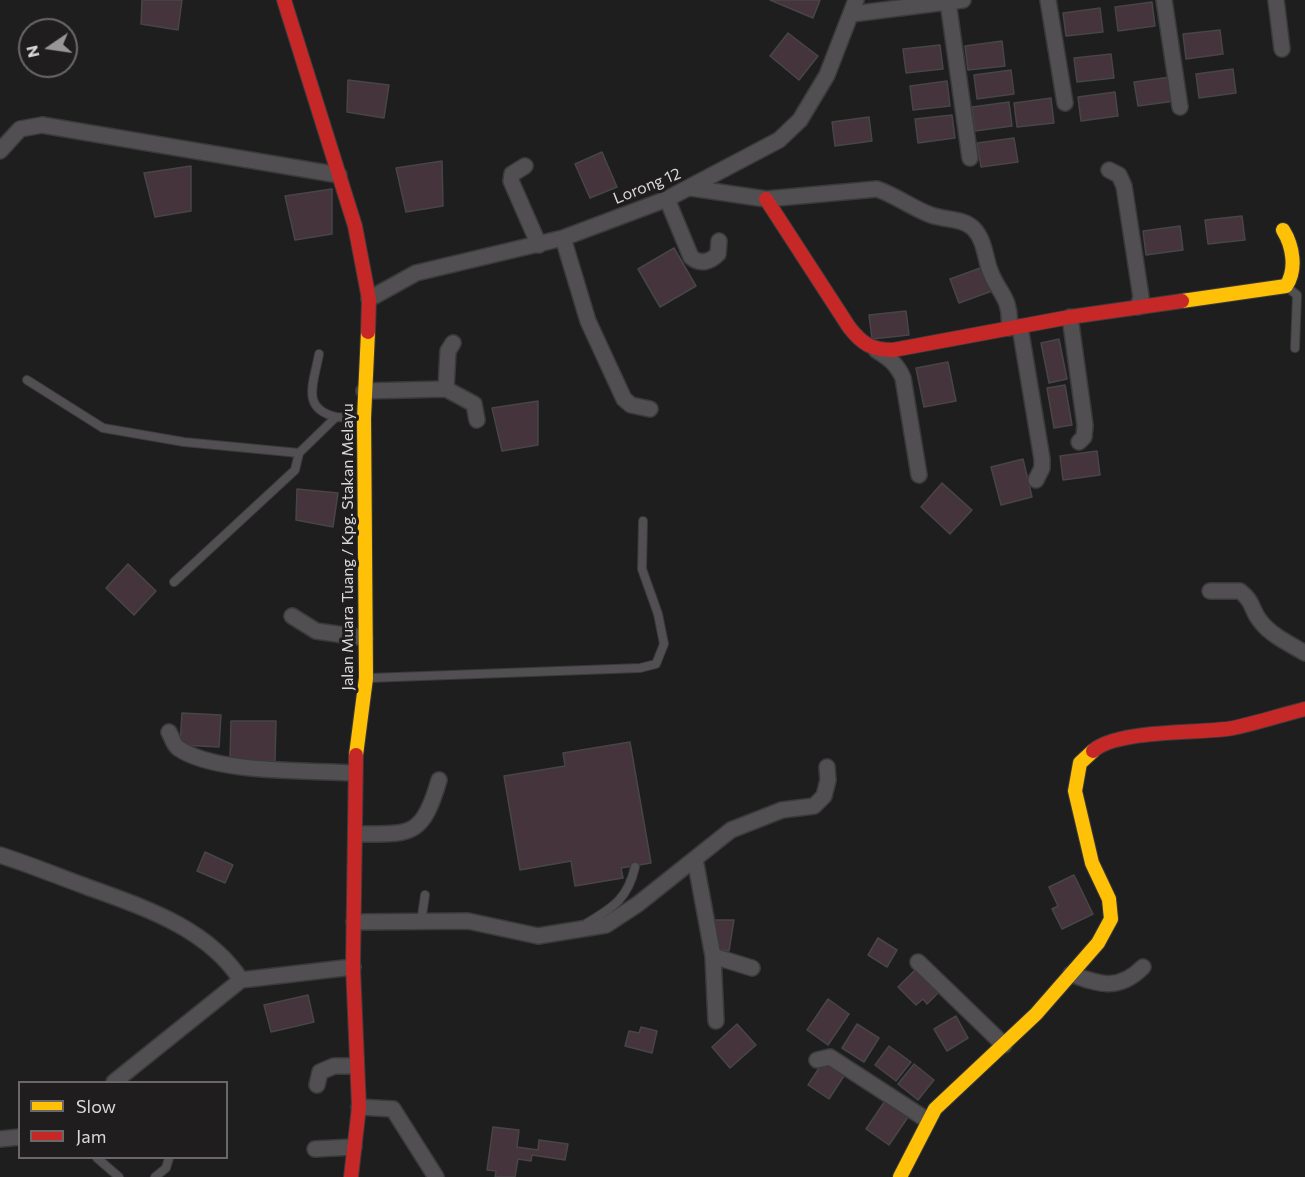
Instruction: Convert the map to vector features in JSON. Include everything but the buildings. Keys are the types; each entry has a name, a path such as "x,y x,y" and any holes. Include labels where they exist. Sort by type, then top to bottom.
{"street":[{"name":"Jalan Muara Tuang / Kpg. Stakan Melayu","path":"284,0 355,226 369,299 364,391 366,678 354,773 356,834 353,966 359,1107 351,1177"},
{"path":"1048,0 1065,103"},
{"path":"1164,0 1180,107"},
{"path":"1276,0 1282,49"},
{"path":"854,7 956,1 970,158"},
{"name":"Lorong 12","path":"369,299 391,285 427,270 563,238 667,199 692,188 779,140 800,120 827,75 854,7"},
{"path":"0,151 20,129 42,125 339,175"},
{"path":"525,166 512,174 511,181 539,245"},
{"path":"1108,170 1119,175 1124,186 1141,297 1138,307"},
{"path":"692,188 766,199 877,189 894,195 932,216 960,221 974,228 983,242 990,269 1007,300 1015,327 1042,459 1042,468 1036,480"},
{"path":"667,199 686,249 695,260 713,259 718,254 719,241"},
{"path":"766,199 849,327 860,341 894,362 903,378 919,475"},
{"path":"876,350 916,348 1070,317 1286,286 1292,281 1292,275 1290,243 1283,230"},
{"path":"563,238 588,321 624,399 631,405 650,408"},
{"path":"1070,317 1085,425 1084,437 1079,442"},
{"path":"446,389 448,351 453,343"},
{"path":"364,391 446,389 474,404 477,420"},
{"path":"1210,591 1240,591 1252,601 1259,621 1305,653"},
{"path":"292,616 316,631 365,638"},
{"path":"900,1177 927,1120 1004,1045 1071,974 1098,942 1111,919 1109,899 1092,863 1075,791 1080,763 1098,746 1125,738 1232,728 1305,709"},
{"path":"169,732 176,747 188,753 234,766 354,773"},
{"path":"354,922 468,921 538,936 606,925 695,860 731,830 782,810 814,806 824,796 828,767"},
{"path":"356,834 402,834 414,830 424,818 439,780"},
{"path":"0,855 152,912 212,946 231,964 241,980"},
{"path":"695,860 712,956 716,1021"},
{"path":"712,956 752,968"},
{"path":"918,962 1004,1045"},
{"path":"116,1081 241,980 353,966"},
{"path":"1071,974 1108,984 1130,980 1143,967"},
{"path":"817,1060 830,1057 927,1120"},
{"path":"317,1085 320,1072 327,1068 357,1066"},
{"path":"359,1107 393,1109 436,1177"},
{"path":"0,1139 18,1137"},
{"path":"315,1149 354,1147"}],"lane":[{"path":"1286,286 1297,295 1295,348"},
{"path":"318,354 312,395 313,405 320,413 336,417 364,418"},
{"path":"27,380 103,428 183,442 299,453"},
{"path":"174,582 295,470 299,453 336,417"},
{"path":"366,678 502,675 640,668 656,664 664,644 658,614 642,569 643,520"},
{"path":"573,932 618,901 631,887 635,867"},
{"path":"421,922 425,895"},
{"path":"99,1159 119,1177"},
{"path":"155,1177 166,1168 169,1159"}],"traffic: slow":[{"path":"1182,301 1286,286 1293,265 1289,243 1283,230"},
{"path":"356,755 366,678 364,418 368,332"},
{"path":"900,1177 935,1109 1036,1014 1098,943 1111,919 1109,899 1092,863 1075,791 1080,763 1093,751"}],"traffic: jam":[{"path":"284,0 355,226 369,299 368,332"},
{"path":"766,199 849,327 863,342 879,349 893,350 1070,317 1182,301"},
{"path":"1093,751 1104,744 1120,739 1233,728 1305,709"},
{"path":"351,1177 359,1107 353,967 356,755"}]}
